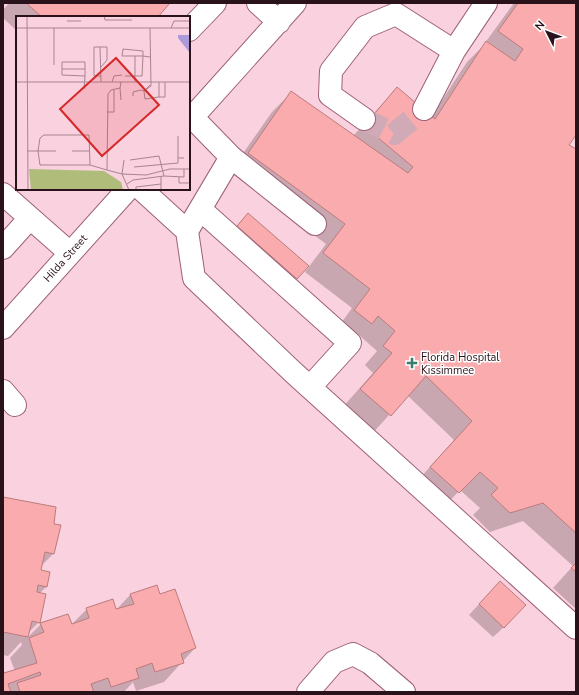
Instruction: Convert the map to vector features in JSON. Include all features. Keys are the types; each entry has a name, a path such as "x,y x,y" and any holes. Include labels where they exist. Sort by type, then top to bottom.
{"street":[{"path":"190,29 215,3"},
{"path":"258,3 279,22"},
{"path":"295,3 191,119 231,157 315,224"},
{"path":"424,109 454,51 486,3"},
{"path":"364,119 330,95 332,71 365,27 397,7 454,51"},
{"path":"186,231 231,157"},
{"name":"Hilda Street","path":"3,328 127,190"},
{"path":"142,190 186,231 194,278 310,387 576,628"},
{"path":"3,194 70,253"},
{"path":"200,208 350,343 310,387"},
{"path":"3,248 30,218"},
{"path":"308,692 334,662 354,654 370,663 404,692"}],"building":[{"path":"26,3 170,3 159,16 41,16"},
{"path":"518,3 576,3 576,135 569,145 576,149 576,533 543,503 510,513 491,495 498,488 480,472 459,493 430,467 472,421 426,376 391,416 360,389 392,353 383,346 395,331 378,316 372,324 354,310 370,289 323,253 345,224 248,153 291,91 408,173 413,167 364,126 397,87 435,119 486,41 515,61 523,49 498,31"},
{"path":"248,213 309,266 297,279 237,226"},
{"path":"3,497 56,507 54,524 61,525 54,554 45,552 41,570 50,572 47,587 38,585 37,592 46,594 40,623 32,621 28,637 3,632"},
{"path":"576,563 576,572 571,568"},
{"path":"500,581 526,605 504,628 479,604"},
{"path":"157,585 160,594 175,589 196,648 181,654 184,663 155,672 152,663 136,669 139,678 111,687 108,678 91,684 94,692 20,692 17,683 41,675 40,672 8,684 11,692 3,692 3,669 4,673 37,663 29,638 44,632 40,623 68,614 72,624 89,618 86,608 113,599 116,609 134,604 130,594"}],"tunnel":[{"path":"364,119 394,134 424,109"}],"place":[{"name":"Florida Hospital Kissimmee","path":"412,363"}]}
